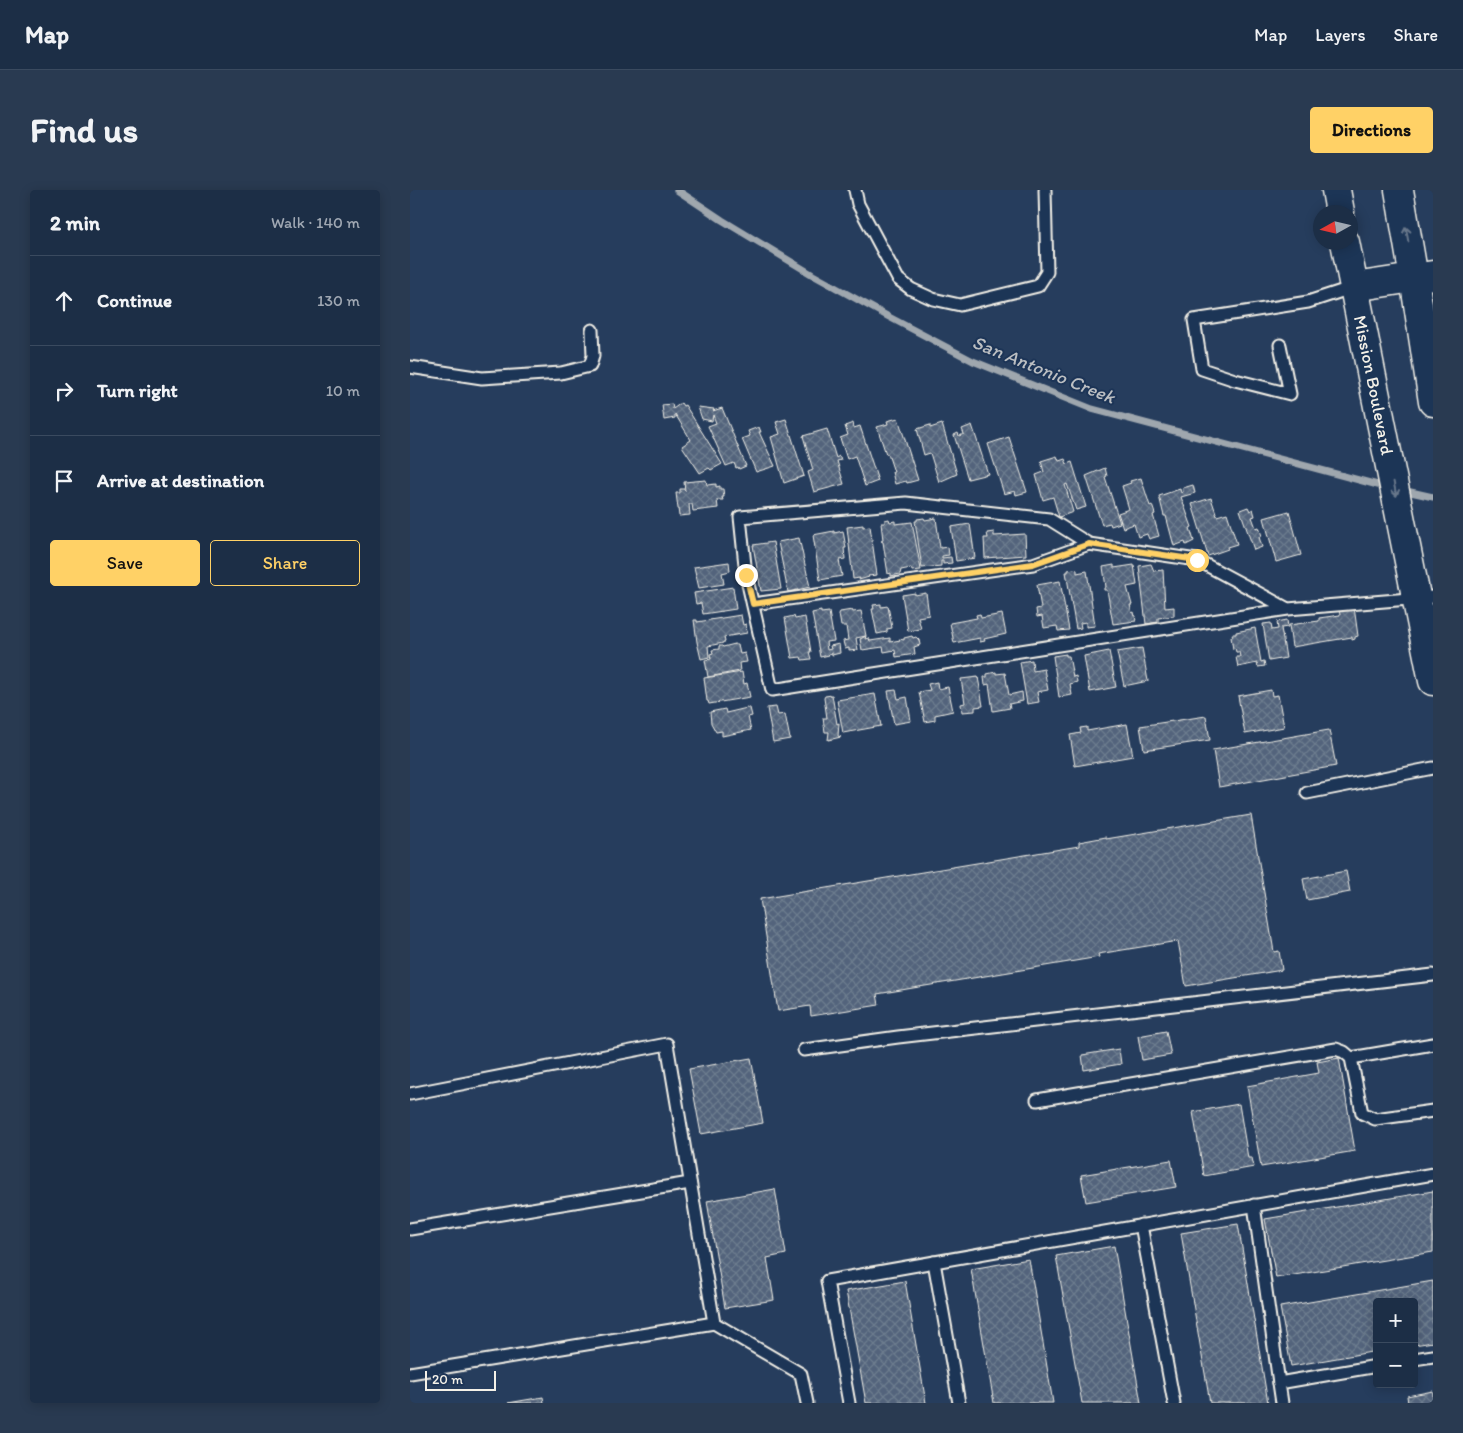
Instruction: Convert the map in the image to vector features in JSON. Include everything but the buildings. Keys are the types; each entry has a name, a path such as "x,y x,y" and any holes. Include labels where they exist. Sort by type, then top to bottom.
{"main road":[{"path":"1336,190 1339,205"},
{"path":"1399,190 1424,277 1433,397"},
{"name":"Mission Boulevard","path":"1347,250 1403,529 1425,598 1433,681"},
{"path":"1354,287 1424,277"}],"lane":[{"path":"855,190 858,204 898,279 911,289 933,299 960,305 1038,286 1047,272 1045,190"},
{"path":"1280,345 1290,394 1234,380 1202,369 1194,320 1308,302 1354,287"},
{"path":"410,367 482,378 561,373 590,366 593,356 592,330"},
{"path":"1288,608 1197,560 1089,544 1049,519 906,503 740,516 746,575 772,690 1288,608 1425,598"},
{"path":"753,604 1033,564 1089,544"},
{"path":"1307,793 1433,768"},
{"path":"804,1050 898,1037 1433,975"},
{"path":"410,1094 667,1044 714,1323"},
{"path":"1351,1058 1433,1044"},
{"path":"1038,1100 1336,1049 1344,1052 1351,1058 1362,1113 1375,1119 1433,1111"},
{"path":"849,1403 827,1281 1433,1174"},
{"path":"410,1229 690,1183"},
{"path":"1254,1206 1282,1403"},
{"path":"1141,1225 1174,1403"},
{"path":"934,1262 959,1403"},
{"path":"410,1373 714,1323 800,1374 807,1403"},
{"path":"1418,1358 1433,1356"},
{"path":"1279,1383 1373,1367"}],"waterway":[{"name":"San Antonio Creek","path":"677,190 722,220 813,275 973,361 1092,409 1389,488"},
{"name":"San Antonio Creek","path":"1402,490 1433,497"}],"route":[{"path":"746,575 753,604 1033,564 1089,544 1197,560"}]}
